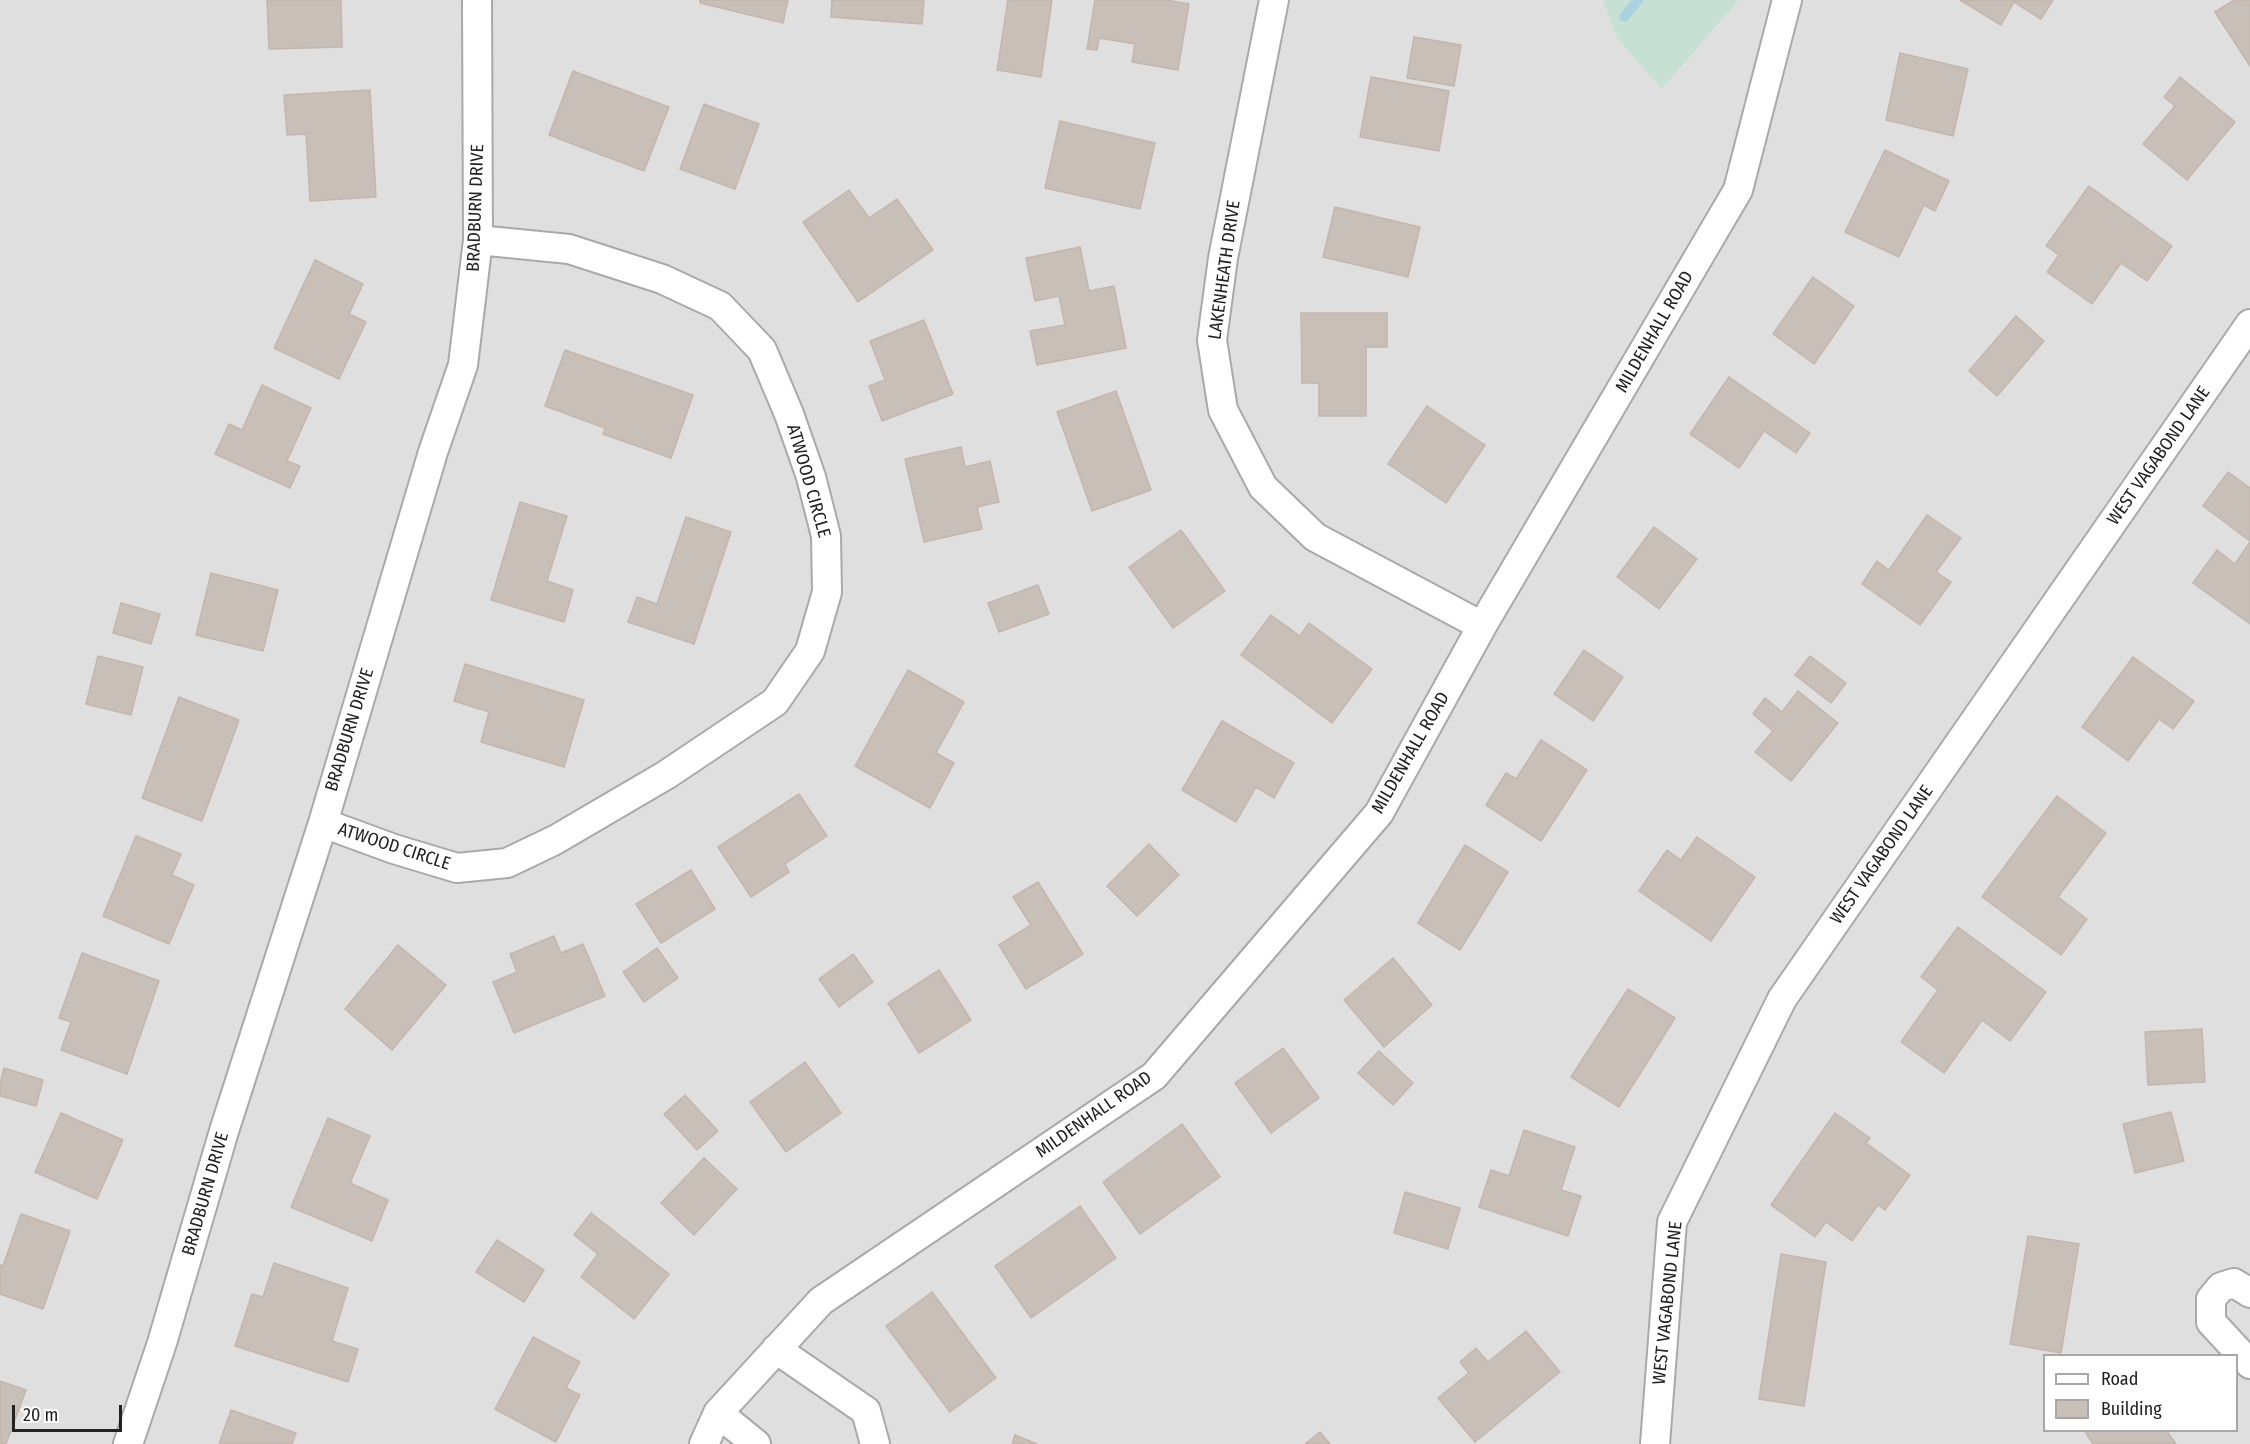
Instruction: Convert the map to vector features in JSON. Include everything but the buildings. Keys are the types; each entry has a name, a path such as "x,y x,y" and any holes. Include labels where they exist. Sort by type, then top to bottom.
{"street":[{"name":"BRADBURN DRIVE","path":"128,1444 162,1343 225,1131 323,823 433,452 463,365 478,240 477,0"},
{"name":"LAKENHEATH DRIVE","path":"1274,0 1223,258 1212,340 1223,410 1263,486 1315,537 1482,626"},
{"name":"MILDENHALL ROAD","path":"704,1444 717,1413 821,1300 1154,1076 1379,813 1482,626 1738,190 1786,0"},
{"name":"ATWOOD CIRCLE","path":"323,823 394,849 457,868 507,862 555,840 666,775 775,702 810,651 827,592 826,536 811,477 789,414 762,350 720,306 662,279 570,249 478,240"},
{"name":"WEST VAGABOND LANE","path":"1655,1444 1672,1221 1782,999 2250,324"},
{"path":"2250,1293 2234,1283 2221,1287 2211,1299 2211,1322 2250,1364"},
{"path":"776,1349 866,1412 875,1444"},
{"path":"717,1413 756,1444"}],"shaded area":[{"path":"0,0 1603,0 1617,39 1662,89 1739,0 2250,0 2250,1444 0,1444"}],"green space":[{"path":"1603,0 1739,0 1662,89 1617,39"}],"waterway":[{"path":"1624,17 1638,0"}]}
